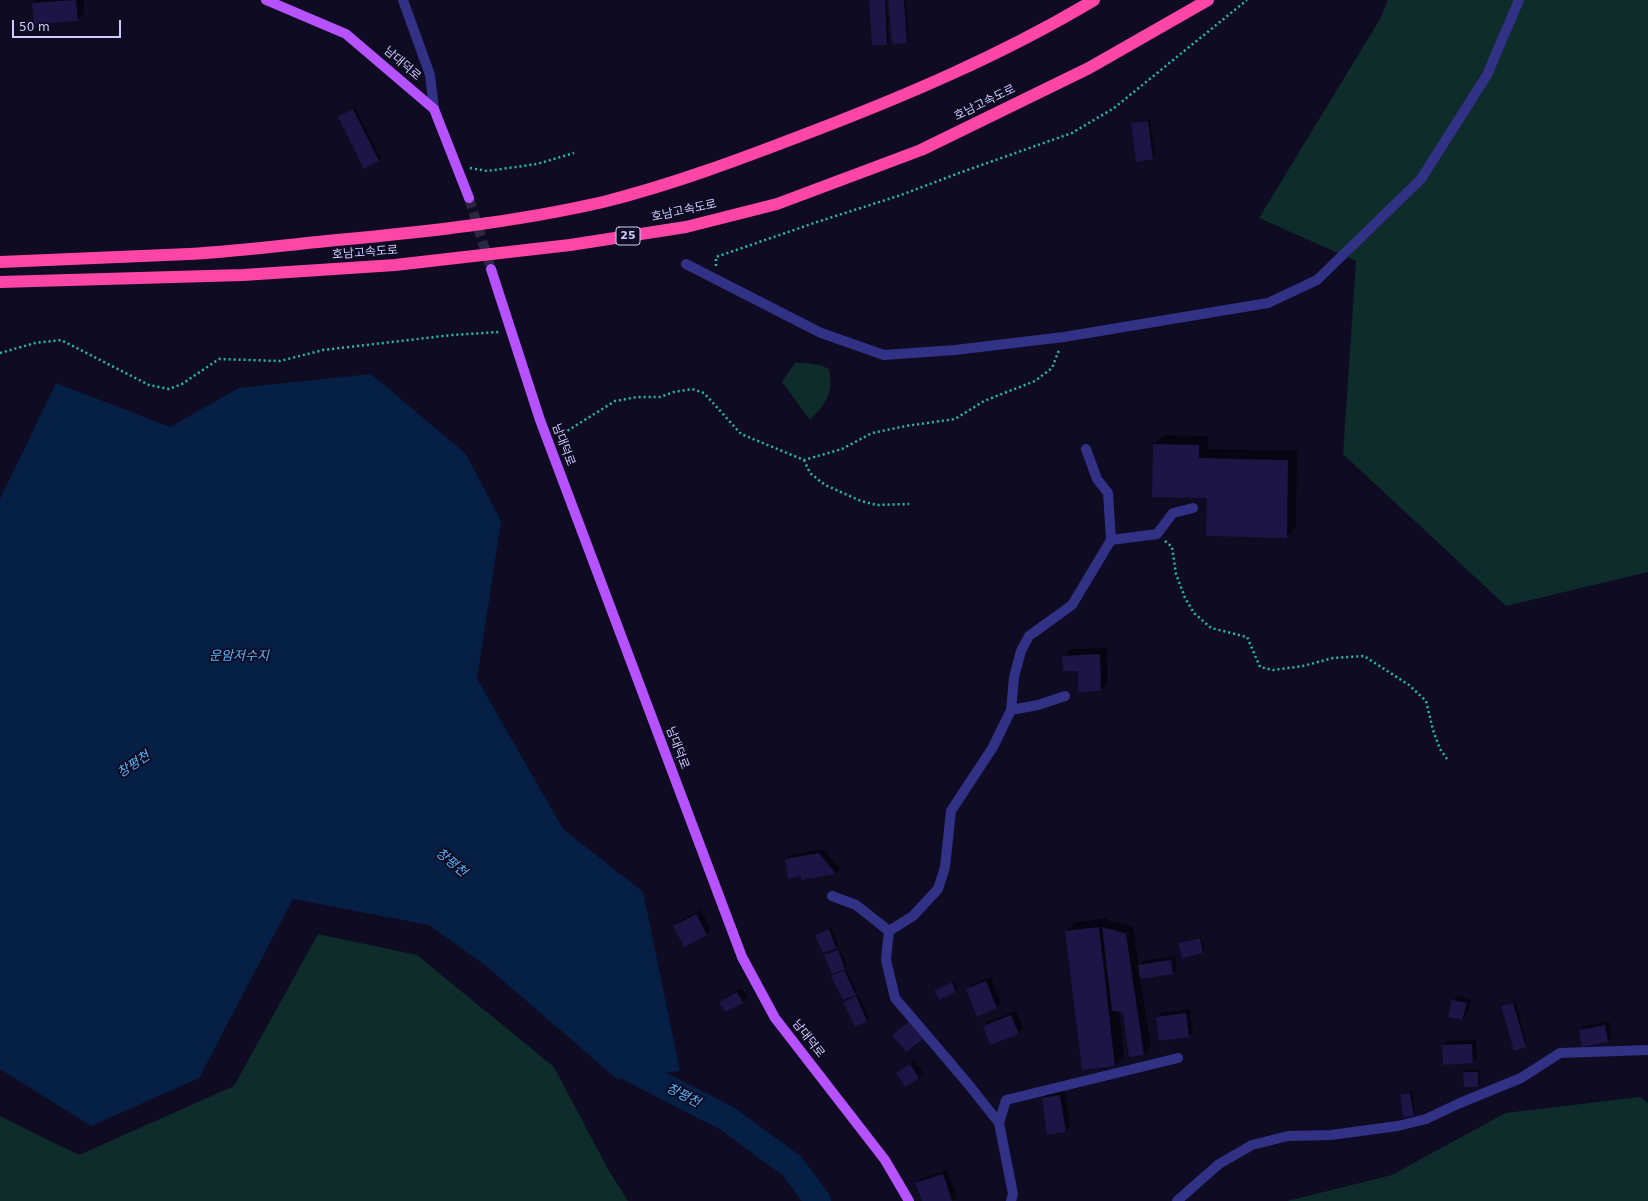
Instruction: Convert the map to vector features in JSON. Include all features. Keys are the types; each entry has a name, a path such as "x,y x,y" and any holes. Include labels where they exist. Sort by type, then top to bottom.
{"highway":[{"name":"호남고속도로","path":"0,262 191,254 384,236 464,226 603,202 663,185 728,163 849,117 1012,45 1094,0"},
{"name":"호남고속도로","path":"0,282 243,275 395,266 570,245 686,227 777,204 921,150 1089,68 1208,0"}],"main road":[{"name":"남대덕로","path":"266,0 346,34 434,109 469,198"},
{"name":"남대덕로","path":"491,269 548,441 742,957 775,1018 885,1160 909,1201"}],"street":[{"path":"403,0 430,75 434,109"},
{"path":"686,264 821,333 884,355 955,350 1064,337 1268,303 1317,280 1421,179 1487,75 1519,0"},
{"path":"889,931 913,916 938,889 945,866 951,811 993,747 1010,710 1014,677 1021,651 1029,636 1072,606 1111,540 1108,493 1097,479 1086,449"},
{"path":"1111,540 1157,534 1173,513 1193,508"},
{"path":"1010,710 1038,705 1065,696"},
{"path":"832,896 856,905 889,931"},
{"path":"889,931 886,960 895,998 969,1085 999,1123 1013,1194 1011,1201"},
{"path":"1177,1201 1218,1164 1252,1145 1288,1136 1331,1135 1398,1126 1426,1119 1460,1103 1521,1078 1560,1052 1648,1050"},
{"path":"999,1123 1006,1100 1178,1058"}],"path":[{"path":"718,280 716,257 901,195 1072,133 1114,108 1247,0"},
{"path":"456,165 487,171 537,164 574,153"},
{"path":"0,353 35,343 61,340 149,385 169,389 182,384 219,359 280,361 323,350 452,335 511,331"},
{"path":"548,441 571,429 615,401 660,397 674,392 692,389 704,394 741,434 804,460 842,449 872,433 906,426 956,419 984,402 1035,381 1052,368 1064,337"},
{"path":"804,460 810,473 825,485 861,501 877,506 909,504"},
{"path":"1157,534 1172,547 1176,574 1185,598 1194,613 1211,628 1247,636 1260,667 1273,670 1303,666 1333,658 1364,656 1409,686 1426,701 1433,730 1440,749 1447,759"}],"green space":[{"path":"1388,0 1648,0 1648,572 1506,606 1343,454 1356,261 1259,218 1380,19"},
{"path":"795,363 817,364 829,369 830,385 827,397 810,420 782,382"},
{"path":"318,934 417,955 554,1067 609,1171 628,1201 0,1201 0,1116 79,1155 234,1086"},
{"path":"1640,1097 1648,1103 1648,1201 1287,1201 1392,1175 1505,1113"}],"water":[{"name":"운암저수지","path":"371,374 466,454 501,521 477,679 563,829 643,892 680,1071 617,1079 486,966 429,925 293,899 199,1078 91,1126 0,1069 0,499 56,383 170,427 239,388"}],"building":[{"path":"76,0 78,21 34,24 32,3"},
{"path":"869,0 885,0 887,45 872,45"},
{"path":"888,0 904,0 907,43 892,44"},
{"path":"353,109 379,161 364,169 338,117"},
{"path":"1148,121 1153,159 1136,162 1131,123"},
{"path":"1153,444 1199,445 1199,458 1288,460 1287,538 1206,536 1207,498 1152,497"},
{"path":"1100,654 1101,691 1078,692 1078,671 1063,671 1062,656"},
{"path":"819,853 836,874 801,880 801,876 788,879 785,859"},
{"path":"696,914 707,935 684,947 673,926"},
{"path":"1099,927 1115,1066 1082,1070 1065,931"},
{"path":"1102,927 1126,934 1144,1055 1129,1057 1123,1012 1112,1011"},
{"path":"829,929 836,948 823,953 815,935"},
{"path":"1200,938 1203,953 1182,958 1178,943"},
{"path":"838,950 845,969 832,974 824,955"},
{"path":"1171,960 1173,974 1140,979 1138,965"},
{"path":"844,970 856,995 843,1000 831,976"},
{"path":"986,981 997,1008 977,1017 966,989"},
{"path":"952,982 956,992 939,1000 934,991"},
{"path":"737,992 743,1003 725,1012 719,1002"},
{"path":"856,996 867,1021 855,1027 843,1002"},
{"path":"1452,1000 1467,1003 1462,1020 1448,1017"},
{"path":"1513,1003 1526,1047 1514,1051 1501,1006"},
{"path":"1186,1013 1189,1037 1159,1041 1156,1017"},
{"path":"1011,1015 1019,1034 990,1045 983,1026"},
{"path":"909,1022 923,1039 906,1052 892,1035"},
{"path":"1605,1025 1608,1042 1582,1047 1579,1030"},
{"path":"1472,1044 1473,1063 1443,1065 1442,1045"},
{"path":"910,1064 919,1078 905,1087 896,1073"},
{"path":"1463,1072 1478,1072 1478,1087 1464,1087"},
{"path":"1410,1093 1414,1116 1403,1117 1400,1095"},
{"path":"1060,1095 1066,1132 1047,1135 1042,1098"},
{"path":"943,1174 952,1201 922,1201 915,1183"}],"waterway":[{"name":"창평천","path":"617,1055 623,1065 728,1119 792,1166 818,1201"}],"tunnel":[{"path":"469,198 491,269"}]}
